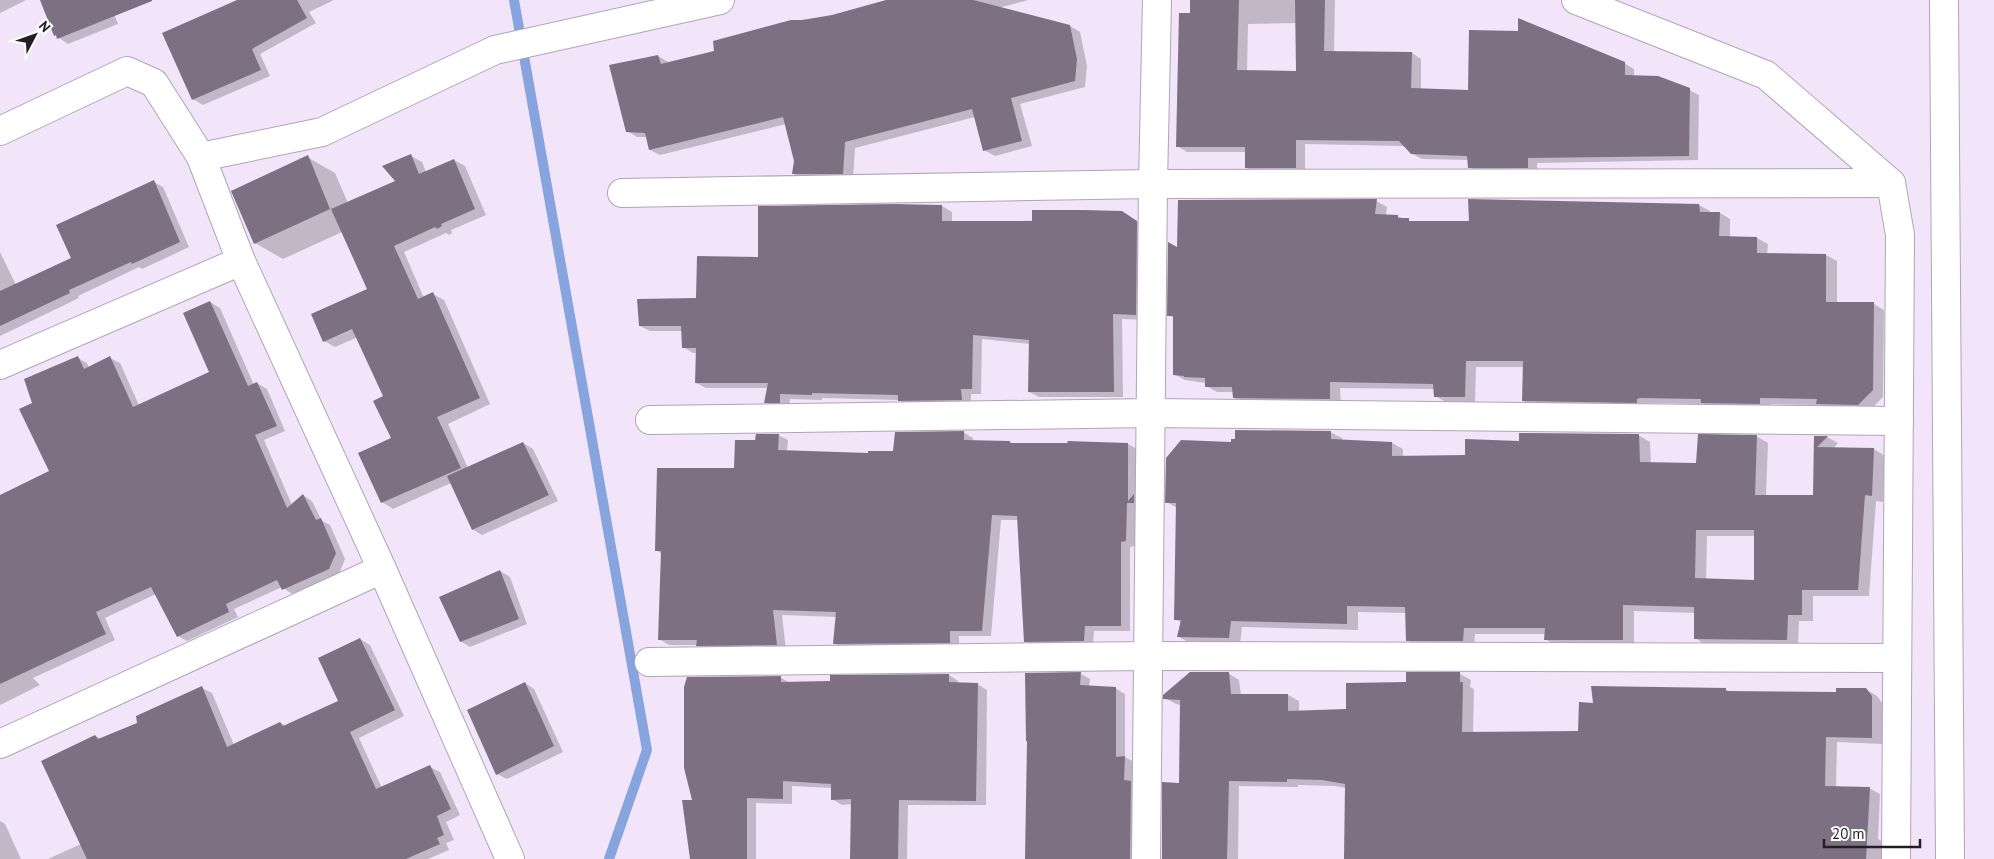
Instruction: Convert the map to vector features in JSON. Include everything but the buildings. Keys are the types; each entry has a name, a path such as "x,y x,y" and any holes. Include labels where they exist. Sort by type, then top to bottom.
{"street":[{"path":"201,157 322,132 495,50 653,8 720,0"},
{"path":"1146,859 1153,184 1157,0"},
{"path":"1576,0 1766,75 1891,184 1900,235 1896,859"},
{"path":"1944,0 1950,859"},
{"path":"0,131 127,71 154,83 201,157 241,261 382,569 510,859"},
{"path":"622,193 1153,184 1891,184"},
{"path":"0,366 241,261"},
{"path":"650,420 1151,413 1899,421"},
{"path":"0,744 382,569"},
{"path":"648,662 1148,656 1897,658"}],"waterway":[{"path":"514,0 647,750 609,859"}]}
